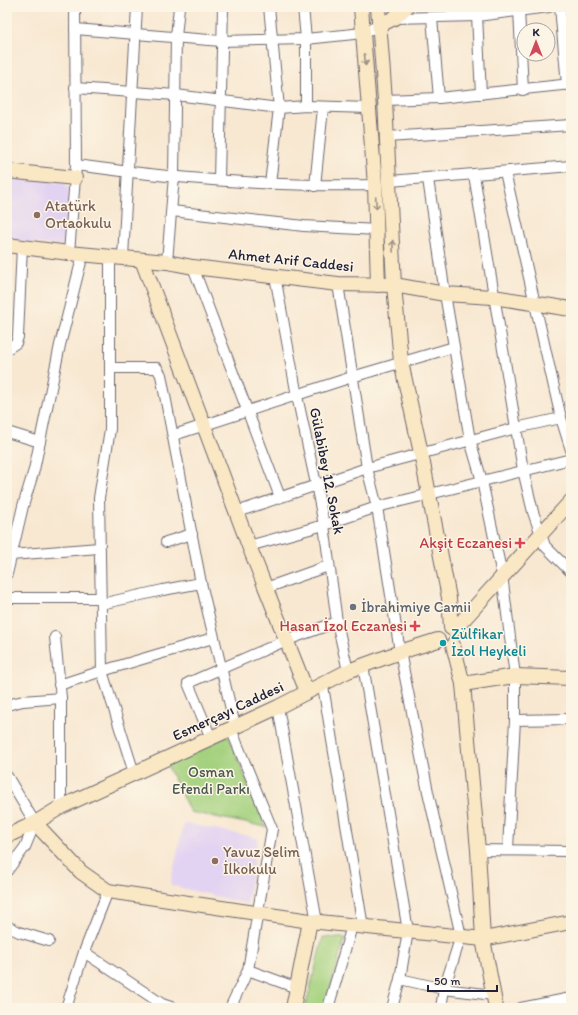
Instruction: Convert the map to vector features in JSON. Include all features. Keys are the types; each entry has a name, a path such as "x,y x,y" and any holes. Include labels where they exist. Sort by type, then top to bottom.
{"street":[{"path":"7,574 40,442 60,345 76,254 75,7"},
{"path":"134,774 102,671 99,498 110,429 110,368 117,256 128,173 131,92 137,7"},
{"path":"167,262 174,176 176,37 179,7"},
{"path":"219,179 221,41 223,7"},
{"path":"269,7 279,108 270,184"},
{"path":"303,7 306,38 306,106"},
{"path":"361,7 375,185 378,285"},
{"path":"378,7 390,181 394,285 401,362 421,453 449,598 453,629 457,638 453,645 463,684 478,850 483,939 495,1002 400,979"},
{"path":"75,29 221,41 306,38 363,34 394,18 406,7"},
{"path":"394,18 477,16 520,9 549,7"},
{"path":"385,100 439,98 569,84 560,7"},
{"path":"520,9 523,90"},
{"path":"477,16 481,94"},
{"path":"432,18 439,98"},
{"path":"75,88 176,95 279,108 306,106 323,108 369,108"},
{"path":"315,186 323,108"},
{"path":"387,137 571,125"},
{"path":"390,181 571,166"},
{"path":"7,170 128,173 315,186 375,185"},
{"path":"505,172 561,418 571,450"},
{"path":"474,175 493,297 523,470 540,534 545,546 571,572"},
{"path":"428,179 445,294 470,440 482,481 502,575 515,676 515,720 508,849"},
{"path":"172,211 304,226 377,230"},
{"name":"Ahmet Arif Caddesi","path":"7,245 76,254 117,256 167,262 193,267 338,284 394,285 445,294 493,297 571,309"},
{"path":"7,349 16,343 18,337 22,246"},
{"path":"142,260 307,692"},
{"path":"193,267 246,412 280,497"},
{"name":"Gülabibey 12. Sokak","path":"275,276 296,396 324,525 328,566 337,622 348,671"},
{"path":"338,284 367,468 377,508 400,652 428,792 461,936 444,989 441,1008"},
{"path":"174,435 352,377 454,347"},
{"path":"110,368 157,368 161,375 174,435 201,583 233,728 272,829 248,970 230,1008"},
{"path":"237,512 367,468 516,428 561,418"},
{"path":"7,432 40,442"},
{"path":"250,546 428,494 571,459"},
{"path":"453,645 443,646 438,640 439,632 443,629 453,629 571,501"},
{"path":"166,542 192,534"},
{"path":"11,554 99,548"},
{"path":"266,588 328,566"},
{"path":"7,598 100,601 201,583"},
{"path":"211,738 188,683 287,640 337,622"},
{"path":"55,637 61,698 62,807"},
{"path":"59,685 213,638"},
{"name":"Esmerçayı Caddesi","path":"7,836 36,823 62,807 322,686 348,671 438,640"},
{"path":"363,665 408,931 400,979 392,1008"},
{"path":"463,684 515,676 571,678"},
{"path":"322,686 357,926 328,1008"},
{"path":"7,705 22,701 61,698"},
{"path":"278,707 314,922 293,1008"},
{"path":"515,720 571,719"},
{"path":"7,776 36,823 81,872 108,891 314,922 483,939 571,922"},
{"path":"7,871 25,847 36,823"},
{"path":"478,850 508,849 571,851"},
{"path":"66,1008 84,952 108,891"},
{"path":"7,926 19,932 49,941"},
{"path":"84,952 160,1006 174,1008"},
{"path":"248,970 297,988"},
{"path":"521,1008 571,998"}],"shaded area":[{"name":"Atatürk Ortaokulu","path":"7,178 64,182 69,190 64,246 7,241"},
{"name":"Yavuz Selim İlkokulu","path":"184,823 258,838 247,904 170,885"}],"green space":[{"name":"Osman Efendi Parkı","path":"228,735 266,827 190,812 167,765"},
{"path":"323,937 345,938 324,1008 305,1008"}],"place":[{"name":"Atatürk Ortaokulu","path":"37,215"},
{"name":"Akşit Eczanesi","path":"520,543"},
{"name":"İbrahimiye Camii","path":"353,607"},
{"name":"Hasan İzol Eczanesi","path":"415,626"},
{"name":"Zülfikar İzol Heykeli","path":"443,643"},
{"name":"Yavuz Selim İlkokulu","path":"215,861"}]}
